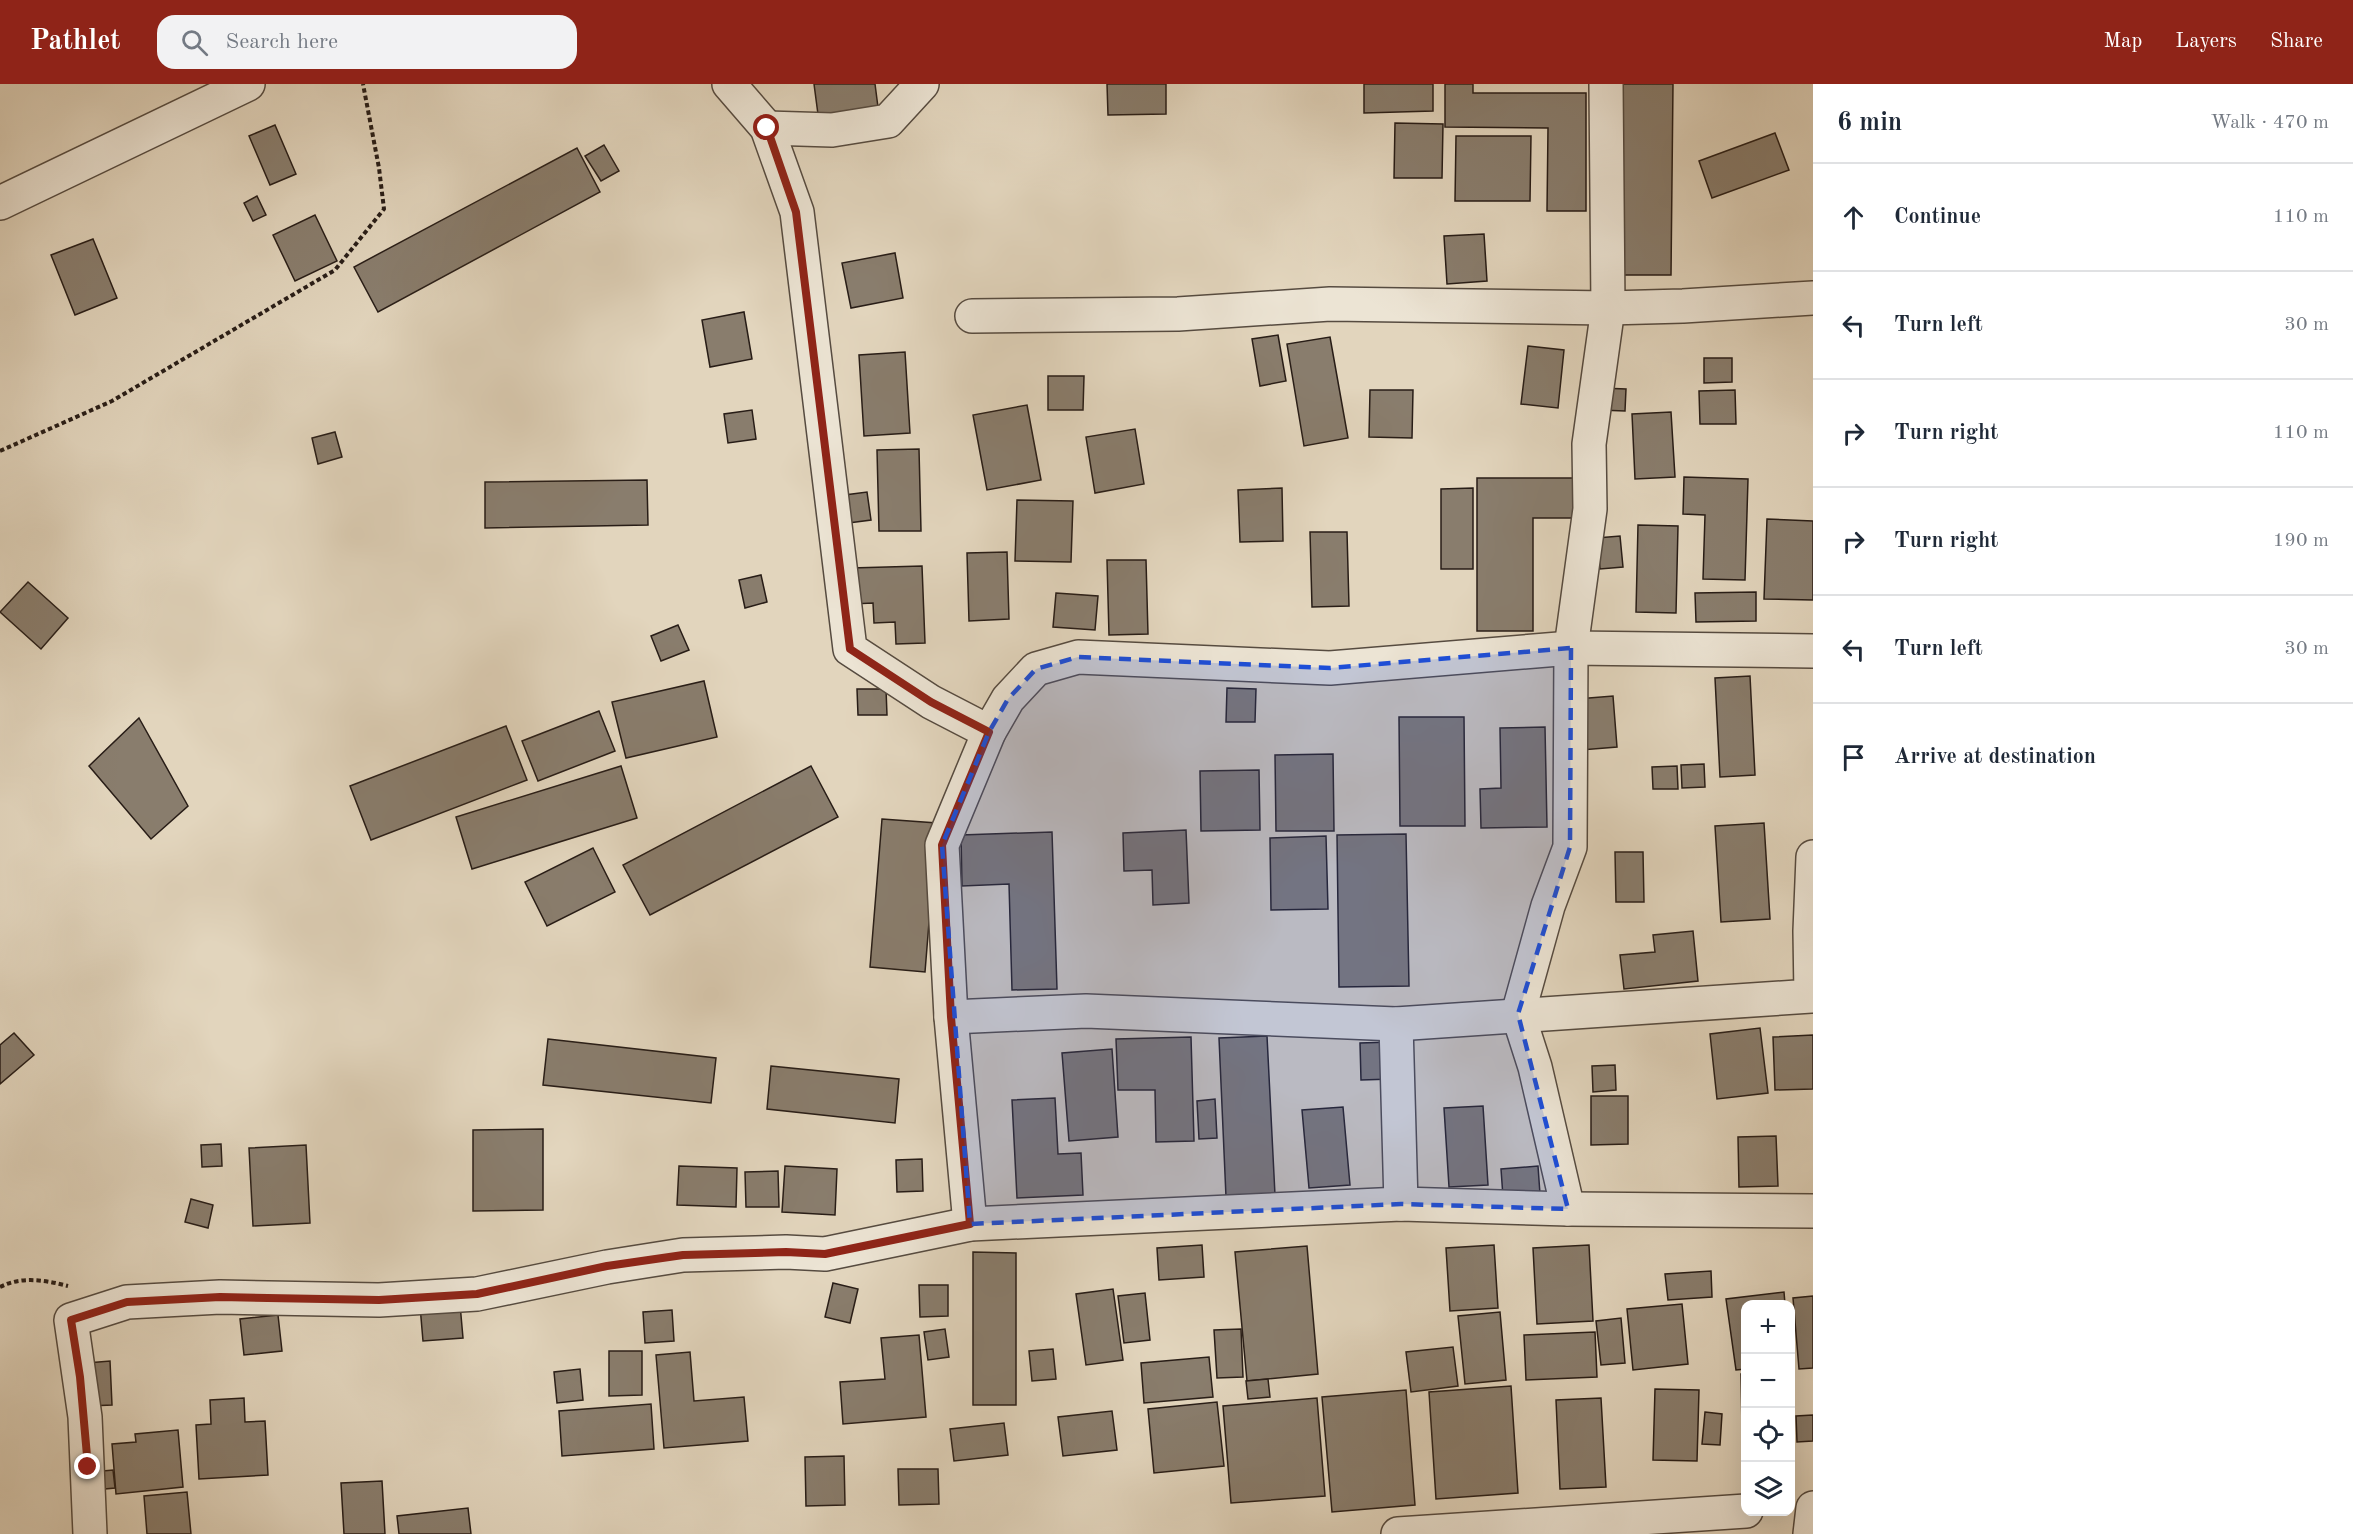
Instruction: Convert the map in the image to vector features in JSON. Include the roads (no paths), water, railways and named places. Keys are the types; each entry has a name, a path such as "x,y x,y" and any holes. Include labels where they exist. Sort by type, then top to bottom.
{"street":[{"path":"0,203 248,84"},
{"path":"729,84 767,128 796,212 850,649 931,702 989,732"},
{"path":"767,128 832,130 888,121 922,84"},
{"path":"1568,1209 1535,1067 1518,1014 1548,906 1570,847 1571,648 1590,510 1589,444 1608,308 1606,84"},
{"path":"972,316 1178,314 1330,304 1608,308 1813,298"},
{"path":"970,1224 951,1017 942,845 989,732 1008,699 1036,669 1078,657 1330,668 1571,648 1813,651"},
{"path":"951,1017 1086,1011 1396,1024 1812,996 1811,884 1813,857"},
{"path":"1396,1024 1401,1204"},
{"path":"90,1534 84,1417 71,1320 127,1302 220,1297 379,1300 477,1294 607,1266 683,1255 786,1252 825,1254 970,1224 1401,1204 1568,1209 1813,1211"},
{"path":"1795,1508 1813,1507 1810,1534"},
{"path":"1398,1534 1741,1511"}]}
